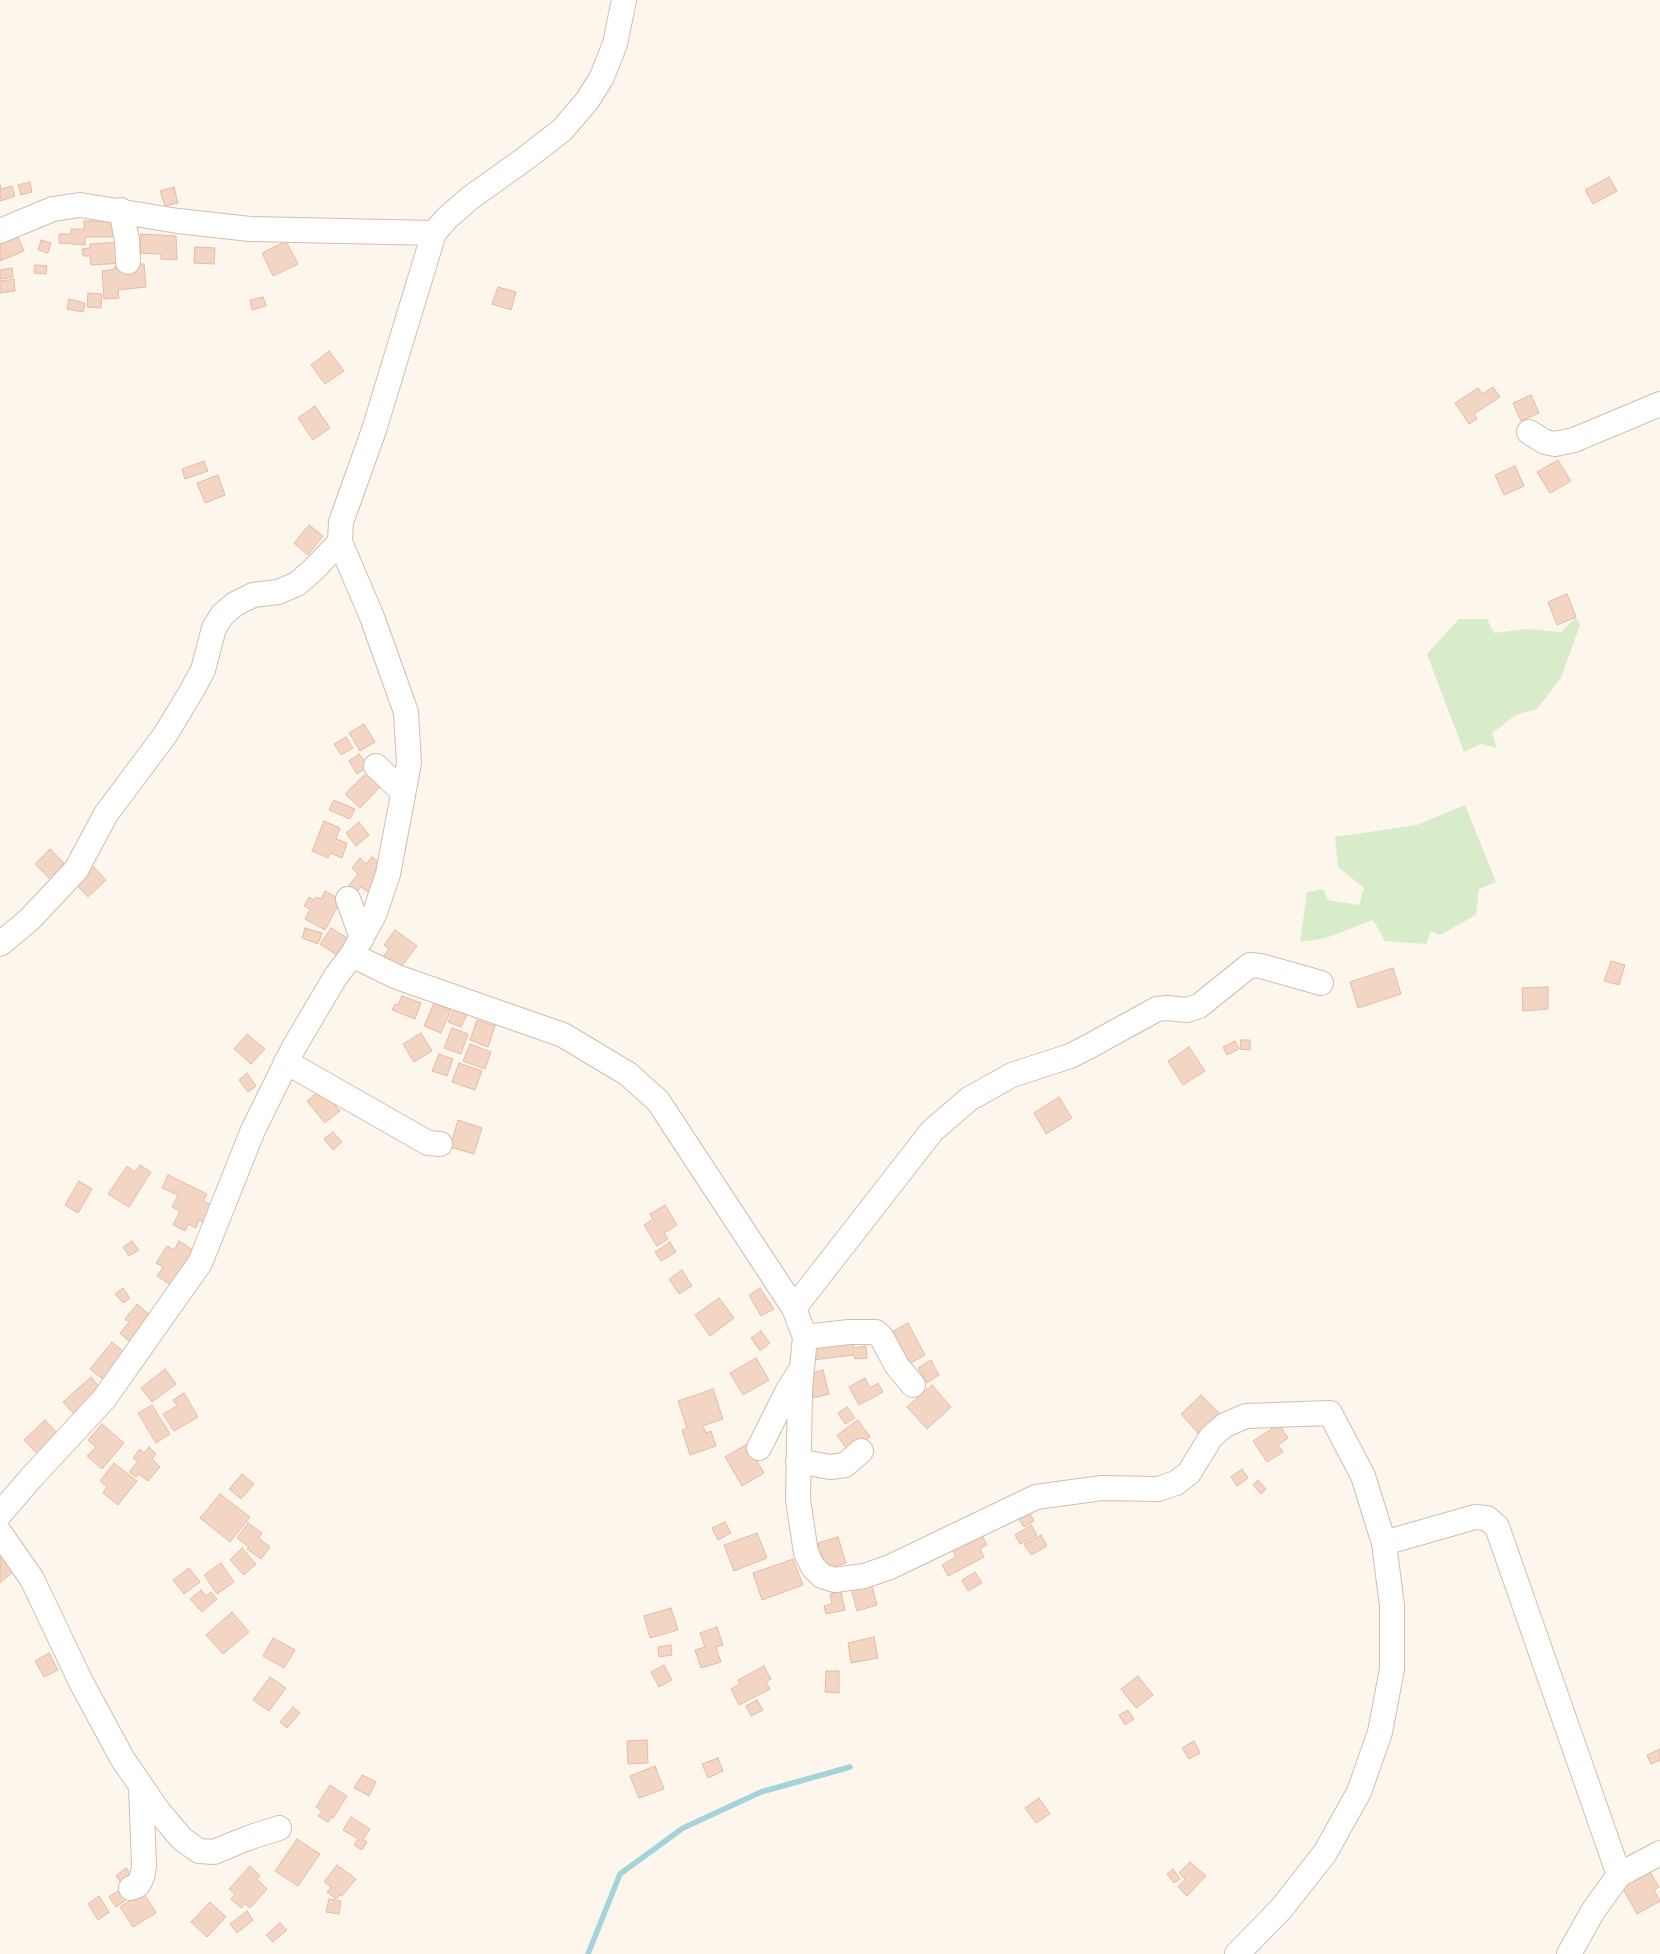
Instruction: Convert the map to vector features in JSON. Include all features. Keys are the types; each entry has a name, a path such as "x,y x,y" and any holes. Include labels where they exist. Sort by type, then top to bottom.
{"street":[{"path":"0,1514 104,1399 200,1263 253,1130 286,1062 332,982 357,947 374,915 388,874 408,763 406,712 372,618 340,542 341,522 374,430 434,233 447,218 470,198 562,130 587,101 602,77 615,44 624,0"},
{"path":"0,231 54,209 80,205 122,210 178,221 250,229 434,233"},
{"path":"122,210 127,240 128,262"},
{"path":"1529,432 1545,442 1555,444 1574,440 1660,404"},
{"path":"0,944 29,920 76,870 106,814 165,735 191,692 203,670 214,628 222,615 235,604 253,595 278,592 296,584 314,569 340,542"},
{"path":"376,766 403,792"},
{"path":"348,899 357,947 396,977 563,1035 628,1074 658,1101 794,1308 805,1337 800,1389 798,1500 806,1552 813,1567 822,1576 835,1580 864,1576 890,1567 1036,1497 1102,1488 1158,1488 1176,1483 1188,1473 1211,1437 1225,1425 1246,1416 1330,1413 1363,1476 1384,1543 1392,1606 1392,1669 1380,1732 1359,1792 1324,1854 1281,1909 1237,1954"},
{"path":"794,1308 932,1131 969,1099 1012,1075 1086,1048 1157,1009 1187,1010 1199,1006 1250,965 1261,966 1321,983"},
{"path":"286,1062 428,1143 440,1144"},
{"path":"805,1337 849,1332 876,1332 882,1338 897,1366 912,1385"},
{"path":"759,1448 788,1390 803,1367"},
{"path":"798,1461 830,1468 845,1465 861,1451"},
{"path":"1384,1543 1475,1517 1487,1518 1497,1527 1619,1875"},
{"path":"0,1533 32,1579 82,1682 122,1758 159,1812 182,1839 199,1851 214,1852 279,1828"},
{"path":"131,1888 138,1884 142,1878 144,1866 141,1786"},
{"path":"1569,1954 1593,1911 1619,1875 1660,1853"}],"green space":[{"path":"1576,617 1580,625 1561,678 1537,709 1516,715 1492,733 1497,748 1481,744 1464,752 1427,654 1459,619 1487,619 1494,633 1527,629 1561,632"},
{"path":"1465,805 1496,882 1479,889 1476,915 1440,935 1431,931 1426,944 1385,941 1373,920 1326,938 1300,942 1307,892 1323,889 1328,900 1359,905 1364,888 1338,867 1335,837 1417,825"}],"building":[{"path":"1609,177 1617,191 1593,204 1585,190"},
{"path":"30,182 32,192 21,195 18,185"},
{"path":"0,185 1,189 12,186 15,196 0,201"},
{"path":"174,187 178,203 165,206 160,191"},
{"path":"84,221 114,221 114,237 85,237 85,245 59,243 59,234 71,234 71,229 84,229"},
{"path":"17,234 24,251 0,261 0,241"},
{"path":"141,234 176,236 177,260 161,259 161,254 140,253"},
{"path":"41,240 51,243 48,253 38,250"},
{"path":"286,241 298,264 273,276 262,253"},
{"path":"121,242 123,263 91,265 90,256 83,256 82,249 90,248 90,244"},
{"path":"195,247 215,248 214,264 194,263"},
{"path":"144,264 146,287 118,290 119,298 104,299 102,271 115,269 115,266"},
{"path":"35,265 47,266 46,274 34,273"},
{"path":"12,268 13,277 0,279 0,270"},
{"path":"14,279 15,291 0,293 0,281"},
{"path":"498,287 516,292 511,310 492,304"},
{"path":"88,293 102,294 101,308 87,307"},
{"path":"263,297 266,306 252,310 250,300"},
{"path":"69,299 85,303 83,312 67,309"},
{"path":"329,351 344,371 325,384 311,365"},
{"path":"1493,387 1500,397 1474,414 1477,419 1469,424 1455,403 1478,388 1482,394"},
{"path":"1531,395 1539,413 1521,421 1513,403"},
{"path":"315,406 330,428 313,440 298,418"},
{"path":"1558,460 1571,481 1550,493 1537,472"},
{"path":"204,461 208,471 185,479 182,469"},
{"path":"1515,466 1524,486 1504,495 1495,475"},
{"path":"218,475 225,495 205,503 197,483"},
{"path":"309,525 323,536 308,555 294,543"},
{"path":"1567,594 1576,617 1557,625 1548,602"},
{"path":"364,724 375,742 360,751 349,733"},
{"path":"346,737 353,748 341,755 334,744"},
{"path":"359,754 369,766 357,774 349,761"},
{"path":"367,772 381,786 360,808 345,794"},
{"path":"334,800 355,809 350,819 329,810"},
{"path":"324,821 340,828 336,839 347,843 342,858 330,853 328,858 312,851"},
{"path":"359,822 369,835 356,846 346,833"},
{"path":"50,849 67,866 52,881 35,864"},
{"path":"372,857 380,863 375,870 383,876 369,893 361,887 355,894 347,888 358,874 352,868 360,858 366,864"},
{"path":"91,864 106,880 88,897 73,881"},
{"path":"325,891 341,900 325,930 305,919 310,909 304,906 309,897 314,900 316,897 321,899"},
{"path":"305,928 322,933 318,944 302,938"},
{"path":"331,928 349,939 338,956 320,944"},
{"path":"395,930 417,946 398,971 381,959 389,949 384,945"},
{"path":"1611,961 1625,965 1619,985 1604,981"},
{"path":"1393,968 1401,994 1358,1008 1350,982"},
{"path":"1548,987 1548,1009 1523,1011 1522,988"},
{"path":"402,996 421,1003 415,1019 392,1010 395,1004 398,1005"},
{"path":"434,1003 451,1010 441,1033 424,1026"},
{"path":"454,1009 467,1015 461,1027 448,1022"},
{"path":"477,1020 495,1026 488,1047 470,1040"},
{"path":"452,1028 468,1034 461,1054 444,1048"},
{"path":"421,1033 432,1051 414,1062 403,1044"},
{"path":"247,1034 265,1049 251,1064 234,1049"},
{"path":"1241,1040 1250,1040 1250,1050 1240,1049"},
{"path":"1235,1041 1239,1049 1227,1055 1223,1047"},
{"path":"470,1044 491,1052 485,1069 463,1061"},
{"path":"1189,1047 1205,1071 1183,1085 1168,1061"},
{"path":"439,1054 453,1059 447,1076 432,1071"},
{"path":"459,1063 482,1071 475,1090 452,1082"},
{"path":"247,1073 256,1086 248,1092 239,1080"},
{"path":"321,1089 340,1111 325,1123 307,1101"},
{"path":"1059,1097 1072,1118 1046,1134 1034,1113"},
{"path":"458,1120 482,1128 474,1154 450,1147"},
{"path":"333,1132 342,1142 333,1150 324,1139"},
{"path":"140,1165 151,1172 129,1207 108,1194 127,1166 135,1172"},
{"path":"168,1175 207,1194 203,1201 216,1207 203,1222 199,1220 196,1228 188,1224 185,1231 173,1225 180,1211 172,1207 178,1195 162,1188"},
{"path":"79,1181 92,1189 78,1213 65,1205"},
{"path":"665,1205 677,1225 664,1233 668,1239 657,1246 644,1225 653,1219 650,1214"},
{"path":"132,1241 139,1250 129,1256 123,1247"},
{"path":"179,1241 193,1250 171,1285 157,1276 163,1267 156,1263 167,1246 174,1250"},
{"path":"670,1242 676,1252 661,1261 655,1252"},
{"path":"682,1270 692,1286 679,1294 669,1279"},
{"path":"123,1288 130,1298 123,1303 115,1294"},
{"path":"760,1288 774,1309 761,1316 749,1295"},
{"path":"719,1298 734,1318 710,1336 695,1315"},
{"path":"137,1304 152,1317 131,1343 120,1333 129,1322 125,1319"},
{"path":"908,1323 925,1355 904,1367 886,1335"},
{"path":"761,1331 770,1343 760,1351 751,1338"},
{"path":"853,1337 854,1348 866,1346 867,1358 855,1359 854,1355 812,1360 810,1342"},
{"path":"112,1342 130,1357 108,1383 90,1369"},
{"path":"756,1358 769,1380 743,1395 730,1373"},
{"path":"931,1360 939,1375 927,1383 918,1368"},
{"path":"165,1369 176,1384 152,1402 141,1388"},
{"path":"823,1370 829,1394 814,1398 807,1375"},
{"path":"91,1377 101,1389 74,1414 63,1402"},
{"path":"865,1378 870,1388 878,1383 883,1392 859,1405 849,1387"},
{"path":"932,1385 951,1407 927,1429 907,1407"},
{"path":"713,1389 723,1419 703,1426 706,1433 711,1431 716,1446 690,1455 682,1430 687,1428 678,1401"},
{"path":"184,1393 198,1417 174,1431 163,1414 177,1406 173,1400"},
{"path":"1201,1395 1219,1413 1198,1433 1181,1414"},
{"path":"152,1405 170,1434 156,1443 138,1413"},
{"path":"847,1407 855,1418 845,1424 838,1413"},
{"path":"45,1420 61,1437 40,1457 24,1440"},
{"path":"858,1420 870,1437 849,1452 837,1435"},
{"path":"102,1424 124,1443 102,1469 87,1456 96,1447 88,1440"},
{"path":"1279,1424 1288,1438 1278,1445 1283,1452 1267,1462 1253,1441"},
{"path":"747,1444 764,1473 742,1486 725,1457"},
{"path":"149,1447 156,1454 152,1459 160,1467 148,1481 139,1474 136,1477 129,1472 138,1461 133,1458 140,1449 144,1453"},
{"path":"114,1463 137,1481 118,1505 103,1493 107,1487 100,1481"},
{"path":"1242,1469 1248,1478 1237,1486 1231,1477"},
{"path":"242,1474 254,1484 241,1499 229,1489"},
{"path":"1258,1480 1266,1489 1261,1494 1253,1485"},
{"path":"220,1494 250,1517 230,1542 200,1518"},
{"path":"1027,1508 1034,1521 1024,1527 1016,1515"},
{"path":"725,1522 731,1533 718,1540 712,1528"},
{"path":"248,1523 262,1533 259,1538 270,1547 261,1559 247,1549 249,1547 237,1538"},
{"path":"1031,1525 1037,1535 1020,1544 1015,1535"},
{"path":"757,1533 767,1558 734,1571 724,1545"},
{"path":"981,1534 987,1545 980,1549 984,1557 948,1576 942,1565 956,1557 952,1549"},
{"path":"1041,1535 1047,1546 1031,1555 1024,1544"},
{"path":"838,1537 846,1563 826,1569 818,1543"},
{"path":"242,1548 256,1564 244,1575 230,1560"},
{"path":"0,1554 15,1570 0,1583"},
{"path":"793,1559 803,1585 762,1600 753,1573"},
{"path":"221,1563 234,1582 217,1594 204,1575"},
{"path":"189,1568 200,1582 184,1594 173,1580"},
{"path":"975,1572 982,1583 968,1591 962,1580"},
{"path":"871,1583 877,1605 857,1611 851,1588"},
{"path":"201,1590 206,1596 211,1592 217,1599 202,1612 190,1599"},
{"path":"841,1592 845,1610 826,1614 824,1606 832,1604 830,1594"},
{"path":"671,1608 678,1630 650,1638 644,1616"},
{"path":"232,1612 249,1632 223,1654 206,1635"},
{"path":"717,1627 723,1645 716,1647 721,1662 701,1668 695,1650 705,1647 700,1633"},
{"path":"874,1637 878,1658 851,1663 848,1643"},
{"path":"273,1638 295,1650 284,1668 263,1656"},
{"path":"671,1645 672,1655 659,1657 658,1647"},
{"path":"49,1653 58,1670 44,1677 35,1661"},
{"path":"664,1665 672,1680 659,1687 651,1672"},
{"path":"764,1666 771,1679 766,1682 770,1689 739,1705 731,1689 740,1684 738,1680"},
{"path":"826,1671 839,1671 839,1693 825,1692"},
{"path":"1138,1676 1153,1695 1136,1708 1121,1689"},
{"path":"270,1677 286,1688 269,1711 253,1700"},
{"path":"757,1700 763,1710 751,1716 746,1706"},
{"path":"293,1707 300,1713 287,1728 280,1722"},
{"path":"1128,1710 1134,1719 1125,1725 1119,1715"},
{"path":"647,1740 648,1763 628,1764 627,1741"},
{"path":"1194,1741 1200,1753 1189,1759 1182,1748"},
{"path":"1660,1749 1660,1760 1651,1764 1647,1755"},
{"path":"718,1758 723,1771 708,1778 702,1764"},
{"path":"655,1766 664,1789 639,1798 630,1776"},
{"path":"362,1775 376,1782 369,1796 354,1788"},
{"path":"330,1785 347,1796 333,1818 331,1817 328,1822 318,1816 322,1811 316,1807"},
{"path":"1039,1798 1050,1814 1036,1823 1025,1808"},
{"path":"351,1817 370,1829 363,1840 367,1842 362,1850 354,1845 358,1839 343,1830"},
{"path":"297,1839 320,1854 298,1886 275,1871"},
{"path":"1190,1862 1206,1876 1187,1896 1178,1887 1185,1879 1179,1873"},
{"path":"337,1865 356,1879 342,1896 340,1895 336,1899 327,1892 331,1887 324,1882"},
{"path":"250,1866 260,1876 257,1879 267,1889 250,1908 245,1904 241,1908 231,1899 235,1894 229,1889"},
{"path":"126,1868 131,1875 121,1882 116,1876"},
{"path":"1173,1869 1180,1879 1174,1883 1167,1874"},
{"path":"1649,1870 1659,1887 1654,1890 1660,1901 1637,1914 1622,1887"},
{"path":"122,1888 129,1898 116,1907 109,1897"},
{"path":"143,1892 156,1913 133,1927 120,1907"},
{"path":"99,1896 109,1912 98,1920 88,1904"},
{"path":"329,1899 341,1901 339,1914 326,1912"},
{"path":"210,1902 226,1917 207,1937 191,1922"},
{"path":"247,1911 253,1920 237,1933 230,1924"},
{"path":"280,1923 287,1930 273,1942 266,1935"}],"waterway":[{"path":"588,1954 620,1874 683,1828 761,1792 850,1767"}]}
